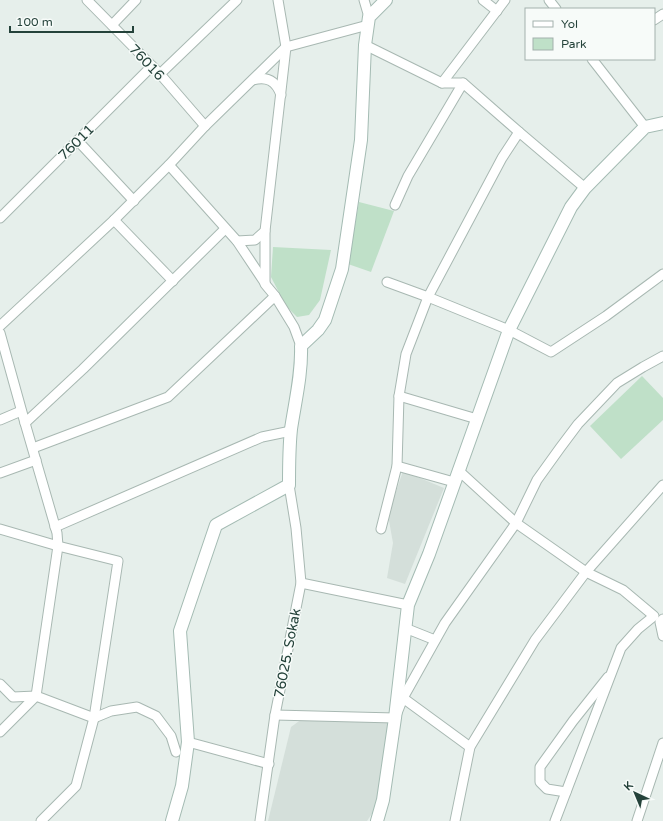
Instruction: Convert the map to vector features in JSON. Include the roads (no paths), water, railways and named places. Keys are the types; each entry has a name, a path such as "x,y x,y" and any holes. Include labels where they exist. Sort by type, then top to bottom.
{"street":[{"name":"76016","path":"87,0 160,74 205,126"},
{"path":"112,25 136,0"},
{"path":"160,74 237,0"},
{"path":"265,284 265,231 286,47 278,0"},
{"path":"301,346 318,330 324,320 342,269 361,140 365,45 368,21 364,0"},
{"path":"0,326 114,220 169,165 205,126 286,47 368,21 386,0"},
{"path":"483,0 497,11"},
{"path":"442,83 505,0"},
{"path":"549,0 555,8"},
{"path":"365,45 442,83 463,83 585,188"},
{"path":"595,60 645,128"},
{"name":"76011","path":"0,218 152,66"},
{"path":"253,80 260,78 273,82 281,95"},
{"path":"395,206 408,176 463,83"},
{"path":"378,821 383,800 395,718 408,605 429,554 509,330 571,207 585,188 645,128 663,123"},
{"path":"381,529 397,466 399,396 406,354 428,297 502,158 519,132"},
{"path":"78,141 134,200"},
{"path":"169,165 237,241 265,284 275,296 294,327 301,346 301,366 289,451 289,485 216,525 180,631 188,742 182,786 172,821"},
{"path":"114,220 173,281"},
{"path":"24,423 83,369 225,228"},
{"path":"237,241 256,240 265,231"},
{"path":"386,282 428,297 509,330 551,352 606,316 663,274"},
{"path":"33,448 168,397 275,296"},
{"path":"0,333 24,423 33,448 55,527 58,546 36,696 0,732"},
{"path":"395,718 403,698 445,623 516,523 537,480 578,424 617,383 663,356"},
{"path":"399,396 477,419"},
{"path":"0,420 21,411"},
{"path":"55,527 262,437 291,431"},
{"path":"0,473 36,460"},
{"path":"397,466 454,482"},
{"path":"458,470 516,523 586,572 623,590 660,620 663,636"},
{"name":"76025. Sokak","path":"260,821 275,715 301,583 296,528 289,485"},
{"path":"455,821 470,747 536,640 586,572 663,485"},
{"path":"0,529 58,546 118,561 94,718 76,786 41,821"},
{"path":"301,583 408,605"},
{"path":"555,821 621,648 638,629 660,620"},
{"path":"405,628 435,640"},
{"path":"566,792 547,789 540,782 540,768 573,720 612,671"},
{"path":"0,684 13,697 36,696 94,718 111,711 137,707 156,716 171,736 176,752"},
{"path":"403,698 470,747"},
{"path":"275,715 395,718"},
{"path":"188,742 269,764"},
{"path":"637,821 663,743"}]}
